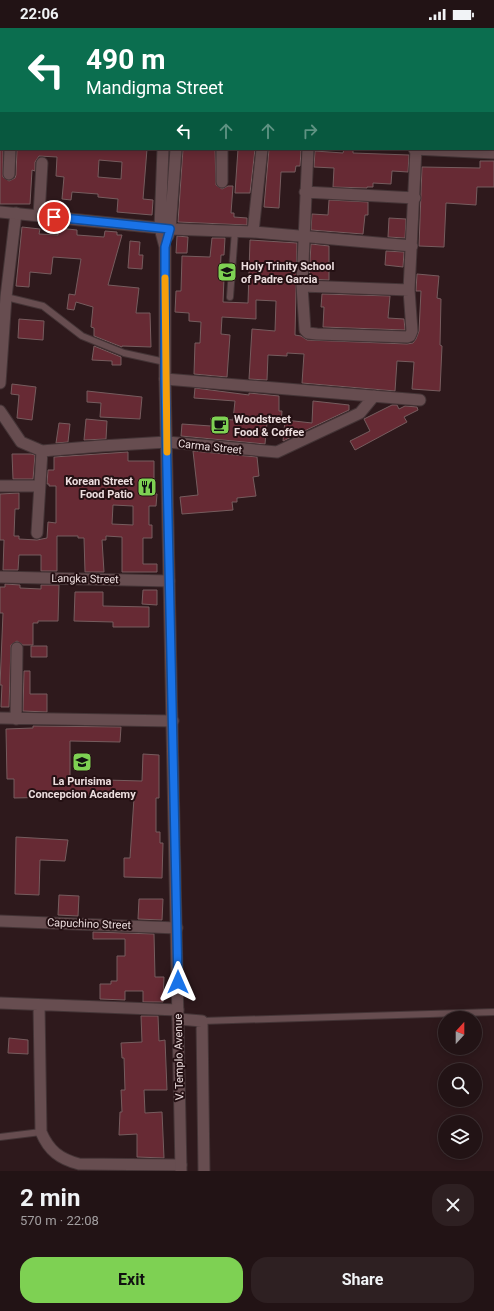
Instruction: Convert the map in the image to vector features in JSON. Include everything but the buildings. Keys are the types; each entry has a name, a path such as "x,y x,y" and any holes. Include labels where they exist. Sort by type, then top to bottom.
{"street":[{"path":"9,174 10,150"},
{"name":"V. Templo Avenue","path":"163,150 165,228 165,379 181,1168"},
{"name":"V. Templo Avenue","path":"165,228 176,150"},
{"path":"222,150 222,182"},
{"path":"253,232 262,150"},
{"path":"308,150 303,237 303,325 308,333 406,338 410,336 412,331 409,290 415,198 415,150"},
{"path":"448,150 482,151 494,153"},
{"path":"39,215 42,163"},
{"path":"305,192 415,198"},
{"path":"0,212 165,228 253,232 412,246"},
{"path":"0,383 6,297 16,213"},
{"path":"302,286 409,290"},
{"path":"165,379 420,400"},
{"name":"Carma Street","path":"0,411 21,442 42,451 167,442 277,452 360,413 374,396"},
{"path":"37,532 42,451"},
{"path":"0,486 39,486"},
{"name":"Langka Street","path":"0,577 169,581"},
{"path":"16,719 17,648"},
{"path":"0,718 173,721"},
{"name":"Capuchino Street","path":"0,921 177,928"},
{"path":"0,1003 178,1014 202,1021 204,1171"},
{"path":"39,1005 41,1132 53,1152 65,1160 79,1164 181,1168"}],"lane":[{"path":"230,297 235,231"},
{"path":"6,297 43,306 82,336 124,353 166,362"},
{"path":"202,1021 494,1012"},
{"path":"0,1137 41,1132"}],"slow traffic":[{"path":"165,278 167,452"}],"place":[{"name":"Holy Trinity School of Padre Garcia","path":"227,272"},
{"name":"Woodstreet Food & Coffee","path":"220,425"},
{"name":"Korean Street Food Patio","path":"147,487"},
{"name":"La Purisima Concepcion Academy","path":"82,762"}],"route":[{"path":"54,217 170,229 165,247 165,379 178,982"}]}
